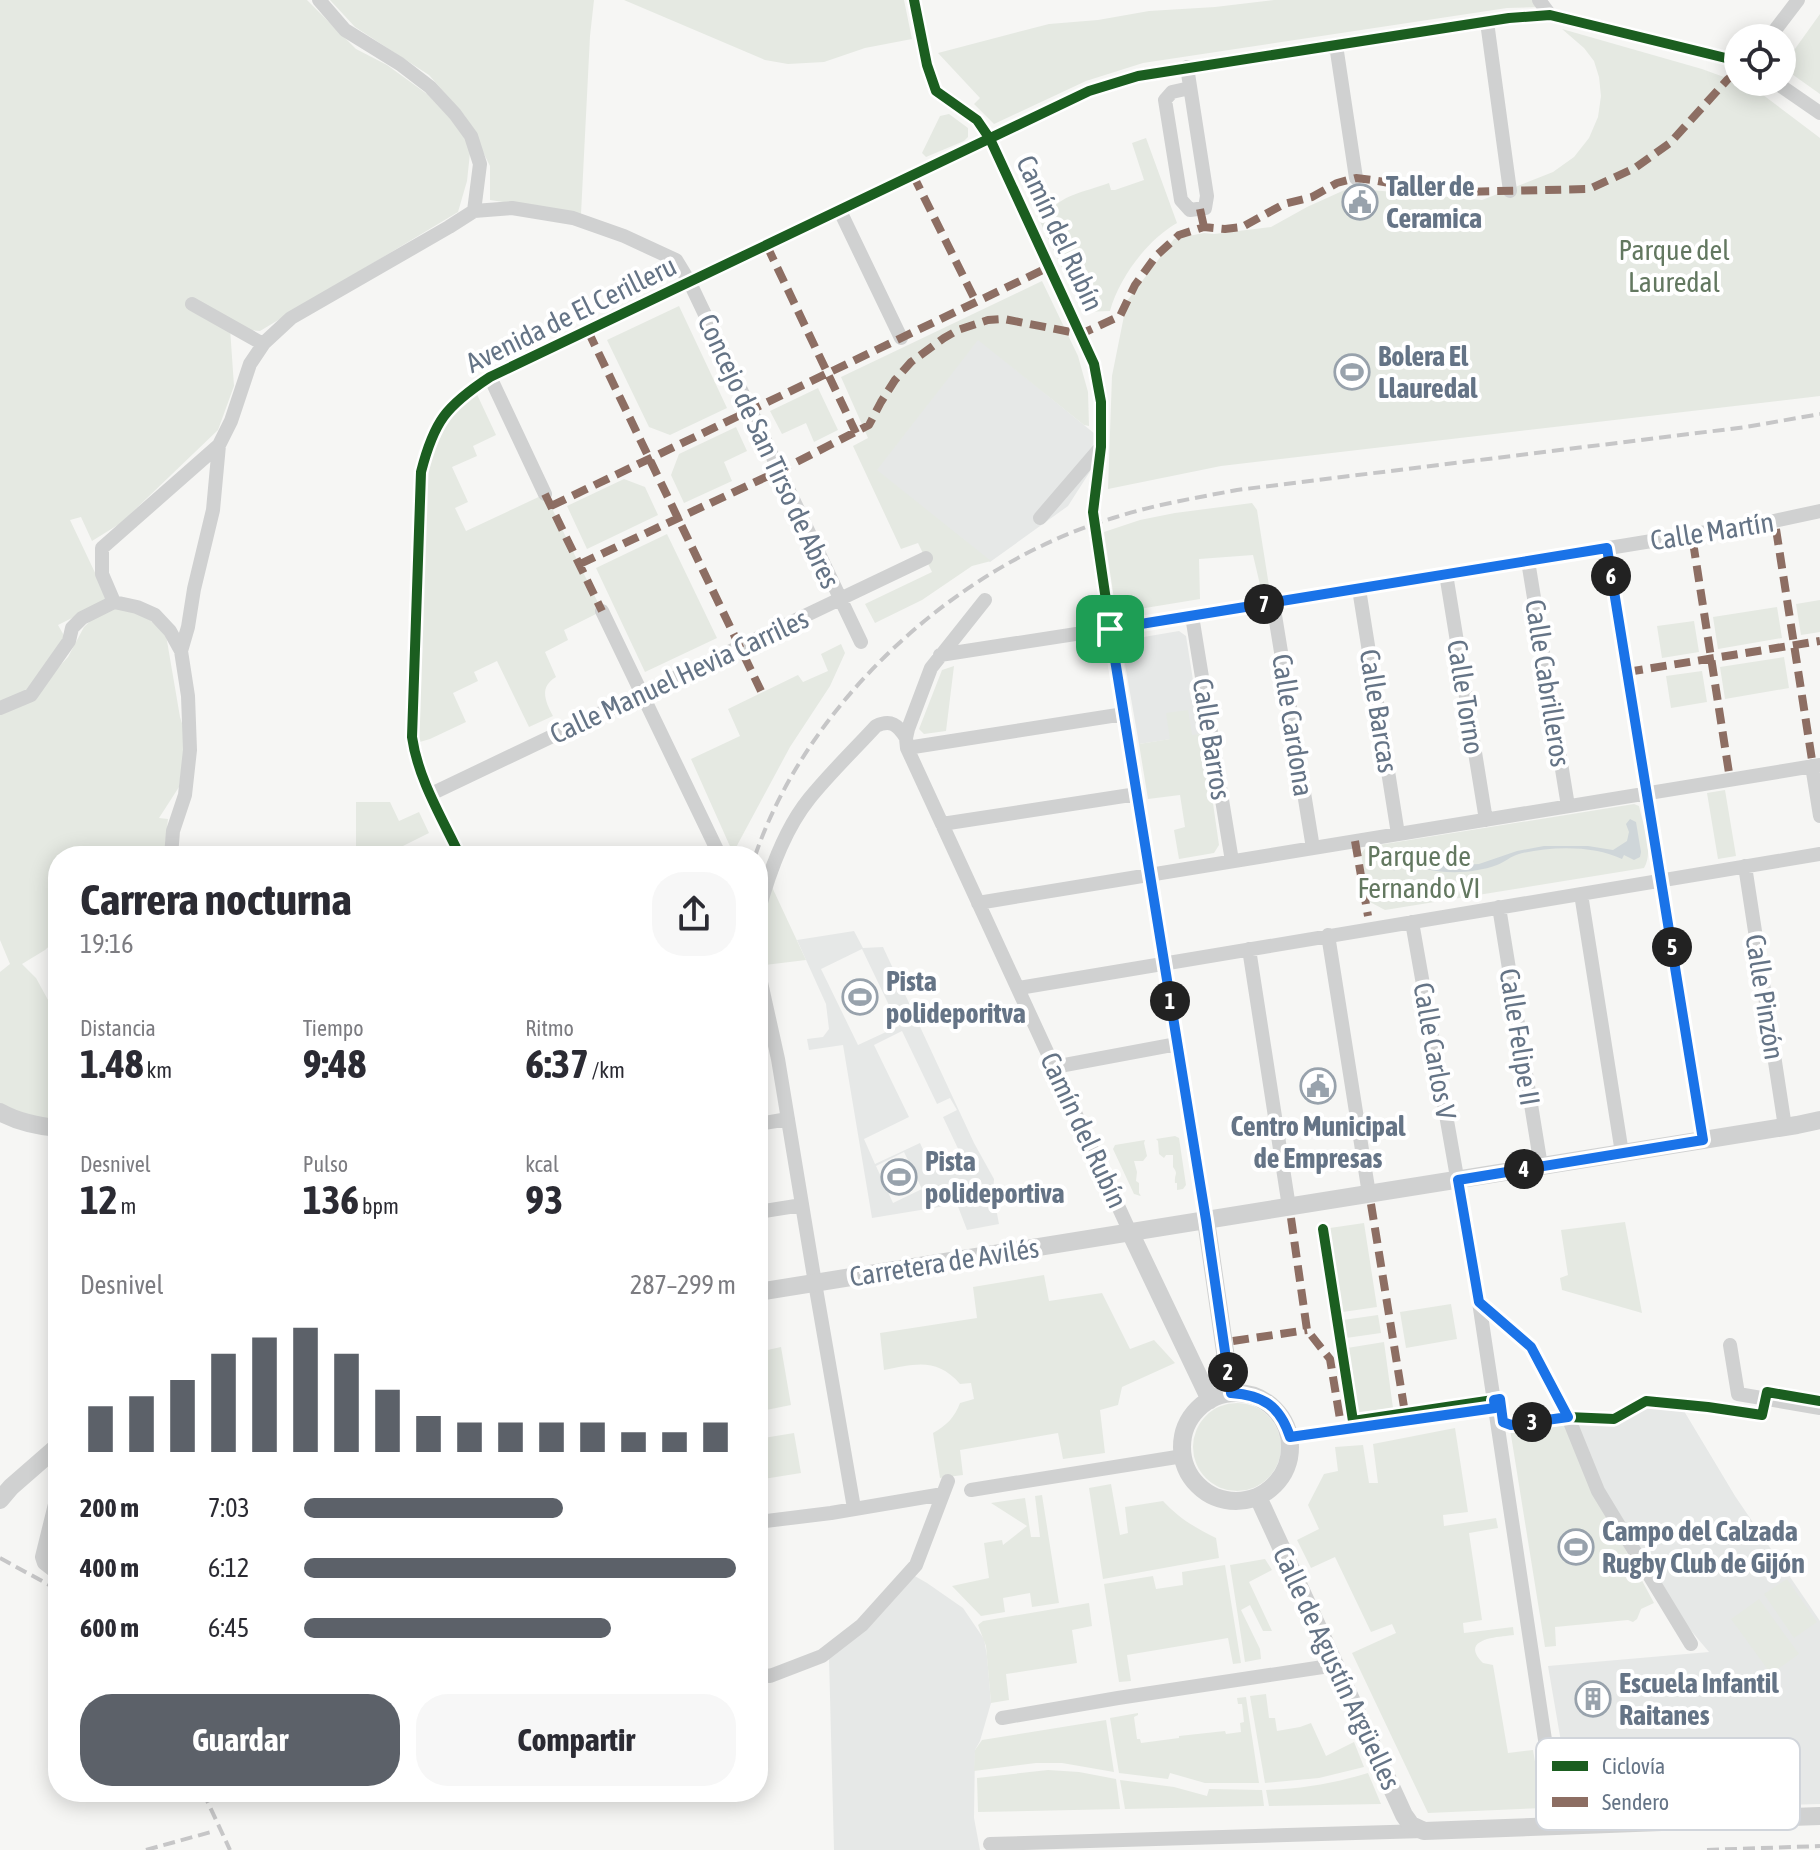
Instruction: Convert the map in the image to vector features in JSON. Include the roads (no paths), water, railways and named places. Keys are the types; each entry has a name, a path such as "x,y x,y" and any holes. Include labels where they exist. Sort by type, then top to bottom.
{"street":[{"path":"181,651 213,510 219,445 231,421 250,364 263,344 291,318 474,211 480,164 471,136 455,114 430,87 400,64 345,30 319,0"},
{"name":"Camín del Rubín","path":"914,0 927,65 936,91 977,120 990,139 1094,364 1101,402 1101,447 1093,512 1206,1220"},
{"path":"1539,0 1550,15 1724,58"},
{"path":"1780,24 1798,0"},
{"name":"Avenida de El Cerilleru","path":"455,846 414,755 412,737 421,472 428,446 441,418 462,396 490,377 1104,86 1187,67 1550,15"},
{"path":"1487,22 1510,191"},
{"path":"1336,45 1356,178"},
{"path":"1187,67 1207,196 1205,208 1190,210 1181,200 1165,100 1172,92 1190,88"},
{"path":"1795,96 1820,113"},
{"name":"Concejo de San Tirso de Abres","path":"474,211 512,208 573,218 624,236 676,260 690,283 861,642"},
{"path":"840,211 901,338"},
{"path":"192,304 263,344"},
{"path":"490,377 545,494"},
{"path":"114,602 102,574 102,548 219,445"},
{"path":"1040,518 1101,447"},
{"name":"Calle Martín","path":"940,655 1359,589 1820,511"},
{"path":"1607,548 1703,1140"},
{"name":"Calle Manuel Hevia Carriles","path":"431,794 926,558"},
{"name":"Calle Cabrilleros","path":"1528,561 1568,806"},
{"name":"Calle Torno","path":"1446,574 1486,820"},
{"name":"Calle Barcas","path":"1359,589 1398,834"},
{"path":"907,743 931,668 985,600"},
{"path":"0,708 31,695 69,641 72,628 82,618 114,602 155,615 170,631 181,651 188,696 190,750 185,795 173,831 172,846"},
{"name":"Calle Cardona","path":"1273,603 1313,848"},
{"path":"602,611 715,846"},
{"name":"Calle Barros","path":"1192,616 1232,861"},
{"path":"907,743 1124,714"},
{"path":"768,881 807,801 876,726 884,722 898,726 907,743"},
{"name":"Camín del Rubín","path":"907,743 1130,1232"},
{"path":"978,903 1816,765 1820,816"},
{"path":"942,824 1137,794"},
{"path":"1019,988 1820,854"},
{"name":"Calle Pinzón","path":"1745,866 1791,1126"},
{"path":"1581,894 1622,1153"},
{"name":"Calle Felipe II","path":"1499,907 1541,1166"},
{"name":"Calle Carlos V","path":"1412,922 1479,1302 1545,1738"},
{"path":"1328,935 1369,1194"},
{"path":"1249,949 1289,1207"},
{"path":"768,1016 778,1059 854,1508"},
{"path":"1054,1067 1177,1044"},
{"path":"1,1113 14,1120 48,1127"},
{"path":"768,1122 788,1119"},
{"path":"1791,1126 1820,1120"},
{"path":"1791,1126 1820,1126"},
{"name":"Carretera de Avilés","path":"768,1290 1369,1194 1456,1171 1541,1166 1791,1126"},
{"path":"768,1210 802,1205"},
{"path":"1206,1220 1231,1393"},
{"path":"1130,1232 1210,1400"},
{"path":"1479,1302 1531,1347 1568,1417 1598,1491 1691,1644"},
{"path":"1730,1345 1738,1394 1820,1408"},
{"path":"1231,1393 1262,1399 1276,1409 1290,1437 1290,1456 1285,1473 1273,1487 1258,1497 1242,1501 1226,1501 1210,1495 1197,1485 1188,1472 1183,1456 1182,1440 1187,1424 1197,1410 1210,1400 1231,1393"},
{"path":"1290,1437 1495,1408"},
{"path":"971,1490 1183,1456"},
{"path":"0,1500 48,1460"},
{"path":"768,1521 854,1508 946,1488 916,1565 862,1625 822,1656 768,1676"},
{"name":"Calle de Agustín Argüelles","path":"1258,1497 1404,1815 1411,1825 1424,1831"},
{"path":"48,1533 42,1557 48,1566"},
{"path":"1002,1718 1336,1665"},
{"path":"1800,1817 1820,1816"},
{"path":"990,1844 1536,1827"}],"railway":[{"path":"759,846 779,799 811,744 850,693 895,646 945,605 999,569 1055,540 1128,513 1237,490 1746,427 1820,414"},
{"path":"0,1558 48,1584"},
{"path":"208,1802 230,1850"},
{"path":"146,1850 211,1832"},
{"path":"1707,1850 1820,1846"}],"place":[{"name":"Taller de Ceramica","path":"1360,202"},
{"name":"Bolera El Llauredal","path":"1352,372"},
{"name":"Pista polideporitva","path":"860,997"},
{"name":"Centro Municipal de Empresas","path":"1318,1086"},
{"name":"Pista polideportiva","path":"899,1177"},
{"name":"Campo del Calzada Rugby Club de Gijón","path":"1576,1547"},
{"name":"Escuela Infantil Raitanes","path":"1593,1699"}],"park label":[{"name":"Parque del Lauredal","path":"1674,266"},
{"name":"Parque de Fernando VI","path":"1419,872"}]}
